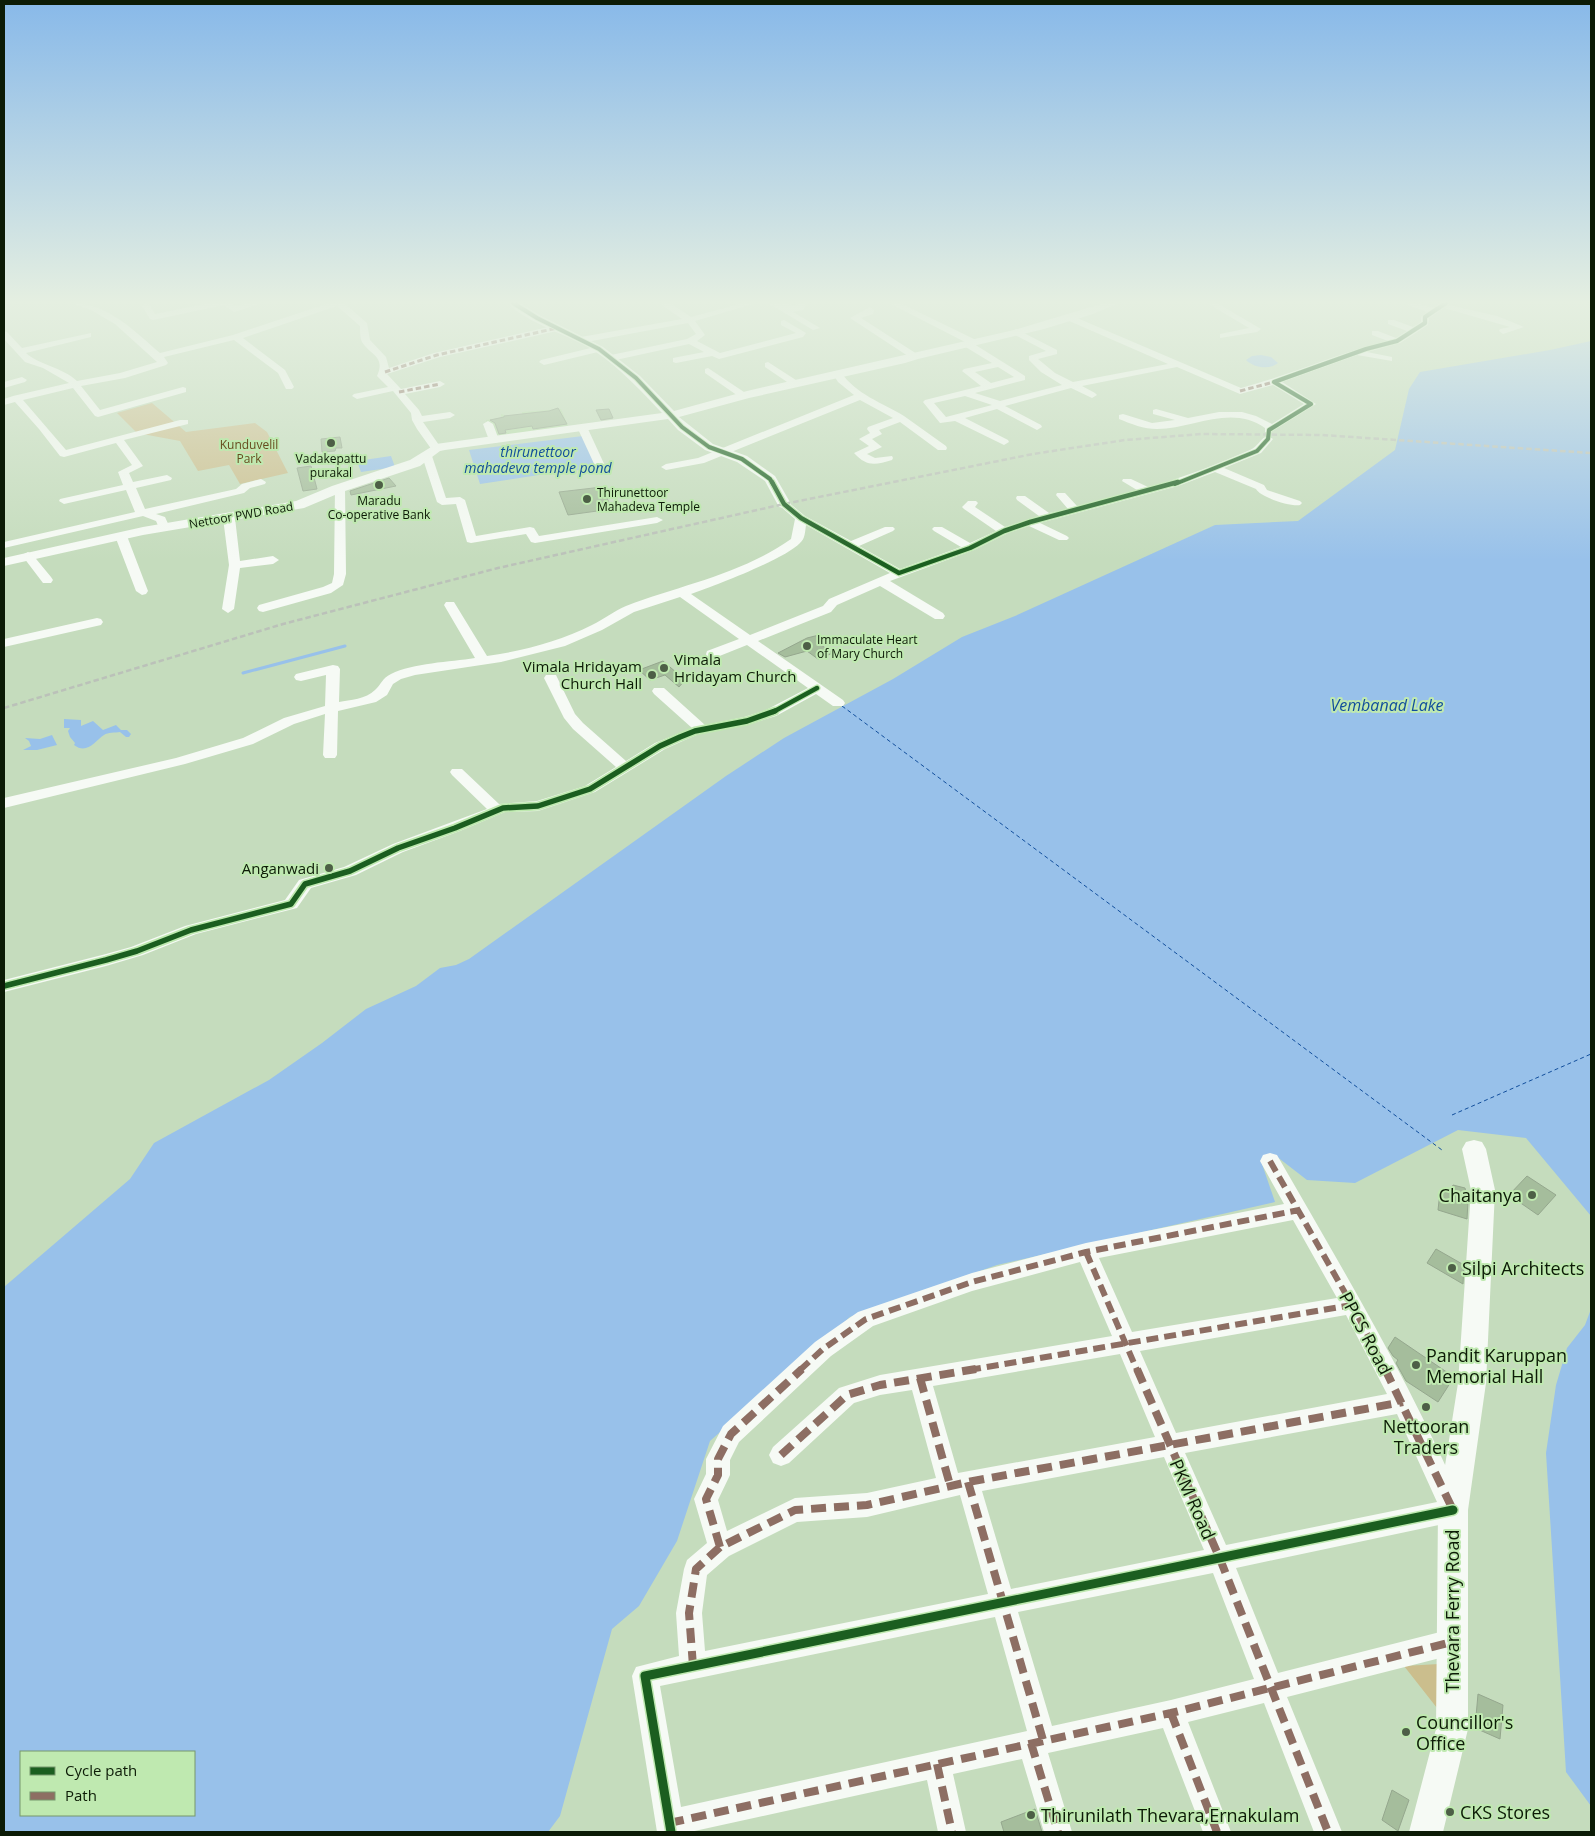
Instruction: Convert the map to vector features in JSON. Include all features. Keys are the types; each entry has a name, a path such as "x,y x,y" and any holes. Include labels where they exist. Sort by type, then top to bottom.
{"street":[{"path":"4,402 57,389"},
{"path":"76,389 98,414 183,390"},
{"path":"357,396 406,389"},
{"path":"646,389 682,427 709,447 742,459 770,479 784,504 801,518 899,573"},
{"path":"733,389 744,396"},
{"name":"Nettoor PWD Road","path":"4,562 121,536 299,505 340,488 415,463 432,452 494,440 672,416 776,389"},
{"path":"852,389 900,418 942,448"},
{"path":"979,389 928,402 944,421 1056,389"},
{"path":"1080,389 1092,395"},
{"path":"1233,389 1240,391 1249,389"},
{"path":"743,637 827,609 832,602 899,573 970,548 1004,531 1074,509 1174,484 1257,451 1269,432 1311,404 1285,389"},
{"path":"397,390 416,412 417,420 432,452 442,502 460,500 471,540 530,530 535,540 657,520"},
{"path":"965,393 999,405 1037,427"},
{"path":"666,467 700,461 861,396"},
{"path":"16,398 43,427 64,454 184,422"},
{"path":"1156,412 1187,420"},
{"path":"417,420 450,415"},
{"path":"1123,416 1135,422 1153,426 1212,416 1238,415 1264,422 1269,432"},
{"path":"157,430 149,422 175,416"},
{"path":"888,458 874,462 860,453 877,447 864,439 877,434 872,430 900,418"},
{"path":"956,418 1004,442"},
{"path":"488,424 494,440"},
{"path":"583,429 601,468"},
{"path":"118,439 138,466 123,472 128,487 142,513 161,519 164,528"},
{"path":"1215,468 1260,487 1263,492 1296,503"},
{"path":"64,501 166,478"},
{"path":"1127,481 1147,491"},
{"path":"4,546 240,491 246,486 261,482"},
{"path":"263,608 327,590 337,585 340,574 340,488"},
{"path":"1061,495 1074,509"},
{"path":"1021,498 1047,517"},
{"path":"972,503 968,507 1004,531"},
{"path":"228,609 235,565 230,518"},
{"path":"4,803 211,752 248,740 290,721 331,708 371,699 382,692 387,682 396,676 414,671 483,661 560,643 598,627 630,609 682,593 727,576 782,551 796,541 799,535 801,518"},
{"path":"1030,522 1063,538"},
{"path":"938,529 970,548"},
{"path":"850,546 889,530"},
{"path":"121,536 142,590"},
{"path":"28,556 47,580"},
{"path":"235,565 273,560"},
{"path":"880,581 939,616"},
{"path":"682,593 838,703"},
{"path":"712,654 814,603"},
{"path":"450,605 483,661"},
{"path":"4,643 97,622"},
{"path":"302,677 333,669 330,755"},
{"path":"551,678 569,715 578,726 624,767"},
{"path":"4,986 106,960 191,930 291,904 305,884 350,871 398,848 455,828 496,810 538,806 590,789 660,746 695,730 747,721 771,712 816,688"},
{"path":"660,691 702,729"},
{"path":"457,772 496,810"},
{"name":"Thevara Ferry Road","path":"1426,1832 1452,1729 1453,1510 1472,1383 1483,1190 1474,1149"},
{"name":"PPCS Road","path":"1270,1161 1352,1305 1403,1402 1453,1510"},
{"path":"720,1547 706,1499 718,1475 718,1459 731,1434 833,1340 866,1319 972,1282 1086,1252 1299,1210"},
{"name":"PKM Road","path":"1086,1252 1220,1559 1328,1832"},
{"path":"781,1455 847,1395 880,1385 1352,1305"},
{"path":"920,1378 1003,1603 1058,1832"},
{"path":"693,1666 688,1613 696,1569 720,1547 795,1510 867,1505 959,1483 1403,1402"},
{"path":"1452,1642 1170,1712 937,1764 670,1828 645,1676 1453,1510"},
{"path":"1170,1712 1217,1832"},
{"path":"937,1764 952,1832"}],"shaded area":[{"path":"561,409 569,428 491,441 486,420 501,418 501,414 507,416 522,415 522,412"}],"green space":[{"name":"Kunduvelil Park","path":"152,403 186,432 255,423 267,432 288,473 240,484 229,465 198,471 180,441 137,433 117,413"},
{"path":"1439,1664 1437,1708 1404,1666"}],"water":[{"name":"Vembanad Lake","path":"1409,389 1591,389 1591,1216 1526,1138 1458,1130 1355,1183 1307,1180 1276,1156 1261,1161 1275,1202 997,1265 850,1317 710,1441 677,1541 639,1606 612,1629 560,1816 548,1832 4,1832 4,1287 130,1179 154,1143 269,1080 366,1009 416,986 440,968 456,965 469,959 726,776 784,738 893,679 962,637 1015,616 1215,525 1298,521 1395,450"},
{"name":"thirunettoor mahadeva temple pond","path":"583,436 597,469 565,471 480,484 469,450"},
{"path":"391,456 395,467 361,472 357,461"},
{"path":"64,719 81,720 81,726 93,721 103,730 116,725 121,730 127,730 131,734 129,737 126,737 120,732 107,733 87,748 79,748 74,745 75,743 70,737 68,731 70,728 64,728"},
{"path":"52,735 57,745 37,750 23,750 31,746 25,738 40,739"},
{"path":"1591,1309 1591,1806 1566,1772 1546,1453 1556,1385 1567,1348 1585,1325"}],"building":[{"path":"558,408 567,424 533,429 532,426 505,430 506,433 499,434 495,423 490,420 504,416 549,411"},
{"path":"609,409 613,418 601,420 596,410"},
{"name":"Vadakepattu purakal","path":"340,437 342,448 336,448 335,451 322,452 321,439"},
{"path":"311,466 317,489 303,491 297,468"},
{"name":"Maradu Co-operative Bank","path":"389,478 396,486 351,495 350,491"},
{"name":"Thirunettoor Mahadeva Temple","path":"602,487 612,509 568,515 559,492"},
{"name":"Immaculate Heart of Mary Church","path":"819,635 828,643 821,645 833,653 818,659 807,651 785,657 778,653 807,638"},
{"path":"663,661 685,680 679,687 665,675 650,680 639,670"},
{"name":"Chaitanya","path":"1527,1176 1556,1195 1538,1215 1509,1195"},
{"path":"1453,1185 1465,1188 1468,1201 1467,1219 1438,1210 1440,1192 1450,1192"},
{"name":"Silpi Architects","path":"1436,1249 1464,1265 1463,1284 1427,1263"},
{"name":"Pandit Karuppan Memorial Hall","path":"1395,1337 1454,1377 1438,1402 1406,1381 1396,1363 1398,1360 1388,1348"},
{"path":"1478,1694 1503,1705 1500,1739 1475,1728"},
{"path":"1392,1790 1409,1800 1398,1831 1382,1820"},
{"name":"Thirunilath Thevara,Ernakulam","path":"1035,1809 1042,1832 1004,1832 1001,1822"}],"waterway":[{"path":"243,673 345,646"}],"ferry route":[{"path":"842,706 1442,1150"},
{"path":"1452,1115 1591,1054"}],"railway":[{"path":"4,708 283,624 498,568 784,504 1033,454 1125,440 1202,434 1322,435 1591,453"}],"marked path":[{"path":"399,392 416,389"},
{"path":"1240,391 1249,389"},
{"path":"1270,1161 1352,1305 1403,1402 1453,1510 1449,1510"},
{"path":"720,1547 706,1499 718,1475 718,1459 731,1434 823,1349 866,1319 972,1282 1086,1252 1299,1210"},
{"path":"1086,1252 1220,1559 1328,1832"},
{"path":"781,1455 847,1395 880,1385 1352,1305"},
{"path":"920,1378 950,1485"},
{"path":"693,1666 689,1613 696,1569 720,1547 795,1510 867,1505 968,1482 1403,1402"},
{"path":"968,1482 1043,1740"},
{"path":"669,1823 1171,1713 1452,1642"},
{"path":"1171,1713 1217,1832"},
{"path":"1031,1743 1058,1832"},
{"path":"937,1764 952,1832"}],"cycle path":[{"path":"646,389 682,427 709,447 742,459 770,479 784,504 801,518 899,573 970,548 1004,531 1030,522 1174,484 1257,451 1268,439 1269,430 1311,404 1285,389"},
{"path":"4,986 106,960 137,951 191,930 291,904 305,884 350,871 398,848 455,828 503,808 538,806 590,789 660,746 680,737 695,731 747,721 771,713 817,688"},
{"path":"671,1832 645,1676 1453,1510"}],"place":[{"name":"Vadakepattu purakal","path":"331,443"},
{"name":"Maradu Co-operative Bank","path":"379,485"},
{"name":"Thirunettoor Mahadeva Temple","path":"587,499"},
{"name":"Immaculate Heart of Mary Church","path":"807,646"},
{"name":"Vimala Hridayam Church","path":"664,668"},
{"name":"Vimala Hridayam Church Hall","path":"652,675"},
{"name":"Anganwadi","path":"329,868"},
{"name":"Chaitanya","path":"1532,1195"},
{"name":"Silpi Architects","path":"1452,1268"},
{"name":"Pandit Karuppan Memorial Hall","path":"1416,1365"},
{"name":"Nettooran Traders","path":"1426,1407"},
{"name":"Councillor's Office","path":"1406,1732"},
{"name":"CKS Stores","path":"1450,1812"},
{"name":"Thirunilath Thevara,Ernakulam","path":"1031,1815"}]}
